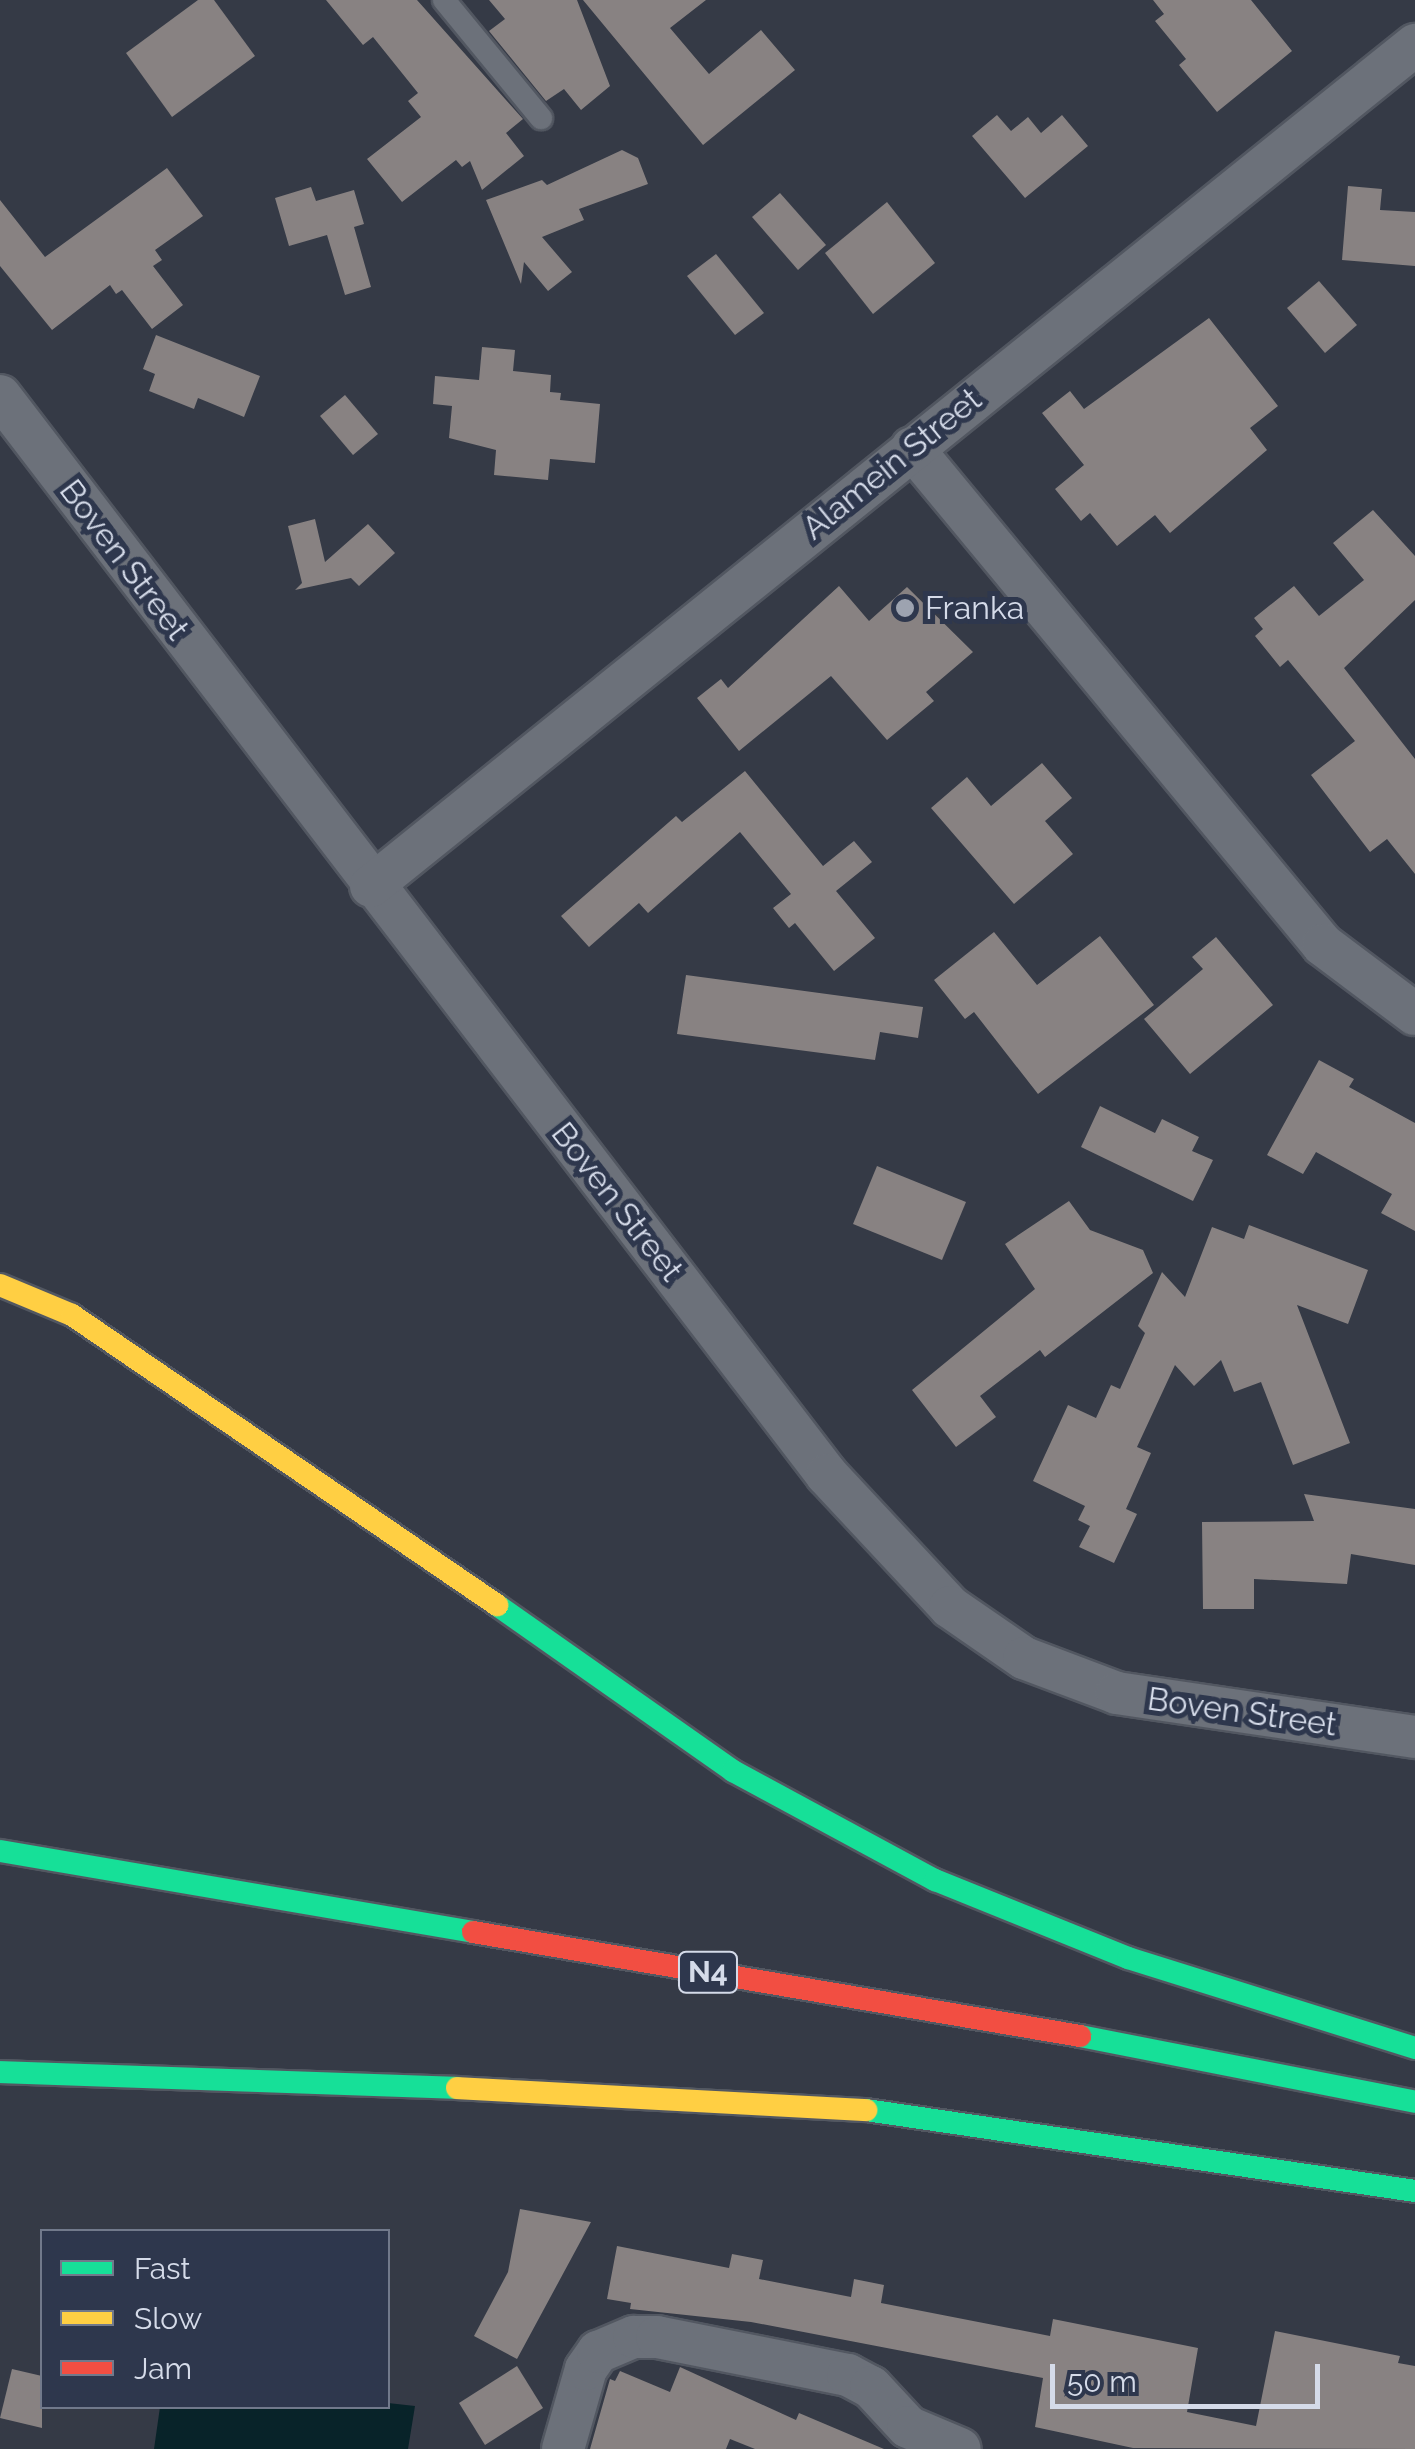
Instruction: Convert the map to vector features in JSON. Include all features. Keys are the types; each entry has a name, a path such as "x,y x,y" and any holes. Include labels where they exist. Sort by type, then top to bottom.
{"highway":[{"path":"0,1285 72,1316 346,1498 734,1771 800,1808 935,1880 1128,1958 1415,2048"},
{"name":"N4","path":"0,1851 1208,2058 1415,2102"},
{"path":"0,2072 673,2095 865,2110 1415,2191"}],"street":[{"name":"Alamein Street","path":"371,886 1415,46"},
{"name":"Boven Street","path":"0,396 371,886 827,1475 950,1607 1024,1658 1117,1692 1415,1737"},
{"path":"912,448 1324,946 1415,1014"},
{"path":"562,2449 586,2369 598,2352 634,2337 657,2337 848,2375 871,2387 908,2427 960,2449"}],"lane":[{"path":"444,0 541,118"}],"shaded area":[{"path":"390,2403 415,2406 408,2449 154,2449 160,2409 390,2409"}],"building":[{"path":"198,0 214,0 255,56 172,117 126,53"},
{"path":"326,0 417,0 523,119 506,133 524,156 482,190 470,161 462,167 456,160 402,202 367,159 421,117 408,101 418,93 373,37 363,45"},
{"path":"489,0 577,0 610,86 581,110 564,89 546,101 489,31 505,19"},
{"path":"583,0 706,0 670,28 709,74 761,30 795,70 703,145"},
{"path":"1153,0 1251,0 1292,51 1217,112 1179,65 1186,59 1155,21 1164,14"},
{"path":"997,115 1011,131 1028,117 1041,133 1062,115 1088,146 1025,198 972,136"},
{"path":"622,150 638,158 648,184 579,209 584,220 542,237 572,272 548,291 524,262 521,284 486,200 542,180 547,185"},
{"path":"167,168 203,216 155,250 162,260 153,266 183,305 152,329 122,290 116,294 110,285 52,330 0,266 0,200 45,257"},
{"path":"1348,186 1382,189 1380,210 1415,212 1415,266 1342,260"},
{"path":"311,187 316,201 354,190 364,224 354,227 371,287 345,295 327,235 289,246 275,198"},
{"path":"780,193 826,245 798,270 752,217"},
{"path":"887,202 935,263 873,314 825,253"},
{"path":"716,254 764,313 735,335 687,276"},
{"path":"1319,281 1357,325 1325,353 1287,308"},
{"path":"1209,318 1278,406 1250,428 1267,450 1170,533 1155,515 1117,546 1090,513 1081,521 1055,489 1084,465 1042,413 1070,391 1084,409"},
{"path":"156,335 260,376 244,417 198,398 194,409 149,391 155,374 143,369"},
{"path":"482,347 515,350 513,371 551,375 550,392 561,393 560,400 600,404 595,463 550,459 548,480 494,475 496,450 449,438 452,406 433,404 435,376 479,380"},
{"path":"345,395 378,434 353,455 320,416"},
{"path":"1373,510 1415,556 1415,600 1344,668 1415,759 1415,874 1387,839 1370,852 1311,775 1355,741 1288,660 1280,667 1255,636 1263,629 1254,618 1294,586 1319,616 1364,580 1333,543"},
{"path":"315,519 325,562 368,524 395,553 359,586 351,578 295,590 302,583 288,526"},
{"path":"839,586 869,621 907,587 973,652 926,692 934,701 887,740 831,676 739,751 697,698 721,679 728,688"},
{"path":"1042,763 1072,798 1045,821 1073,854 1014,904 931,808 967,777 991,806"},
{"path":"745,771 823,866 854,841 872,862 836,891 875,938 834,971 795,923 789,928 773,908 791,894 740,832 648,913 639,903 589,947 561,916 676,816 682,822"},
{"path":"994,932 1037,985 1100,936 1154,1005 1038,1094 974,1012 965,1019 934,980"},
{"path":"1216,937 1273,1005 1190,1074 1144,1019 1203,969 1192,957"},
{"path":"686,975 923,1007 918,1038 880,1032 875,1060 677,1034"},
{"path":"1319,1060 1354,1079 1349,1087 1415,1123 1415,1231 1381,1213 1392,1194 1316,1152 1303,1174 1267,1155"},
{"path":"1100,1106 1155,1133 1162,1119 1199,1137 1192,1151 1213,1160 1193,1201 1081,1147"},
{"path":"877,1166 966,1202 942,1260 853,1224"},
{"path":"1069,1201 1090,1230 1143,1250 1153,1273 1045,1357 1040,1350 980,1396 996,1417 956,1447 912,1390 1035,1289 1005,1244"},
{"path":"1249,1225 1368,1270 1348,1324 1297,1305 1350,1443 1293,1465 1261,1382 1234,1392 1221,1360 1194,1386 1175,1365 1137,1447 1151,1453 1126,1509 1137,1514 1114,1563 1079,1547 1090,1526 1078,1520 1085,1506 1033,1481 1068,1405 1096,1418 1111,1385 1120,1389 1145,1333 1138,1326 1162,1272 1185,1297 1212,1227 1244,1239"},
{"path":"1304,1494 1415,1509 1415,1565 1351,1554 1347,1584 1254,1579 1254,1609 1203,1609 1202,1522 1314,1521"},
{"path":"520,2209 591,2222 517,2359 474,2336 508,2272"},
{"path":"617,2246 729,2268 732,2254 763,2260 759,2279 851,2297 854,2279 884,2285 881,2303 1050,2336 1053,2319 1198,2348 1187,2412 1256,2426 1275,2331 1400,2356 1398,2363 1415,2366 1415,2449 1133,2448 1035,2427 1043,2378 751,2322 630,2309 631,2303 607,2299"},
{"path":"517,2366 543,2408 485,2445 459,2403"},
{"path":"680,2367 796,2420 799,2413 884,2449 755,2449 730,2439 726,2449 590,2449 610,2379 615,2381 620,2371 670,2392"},
{"path":"12,2369 40,2376 42,2428 0,2418"}],"traffic: fast":[{"path":"497,1605 733,1771 935,1880 1128,1958 1415,2048"},
{"path":"0,1851 473,1932"},
{"path":"1080,2036 1415,2102"},
{"path":"0,2072 457,2088"},
{"path":"866,2110 1415,2191"}],"traffic: slow":[{"path":"0,1285 72,1315 497,1605"},
{"path":"457,2088 866,2110"}],"traffic: jam":[{"path":"473,1932 1080,2036"}],"place":[{"name":"Franka","path":"905,608"}]}
